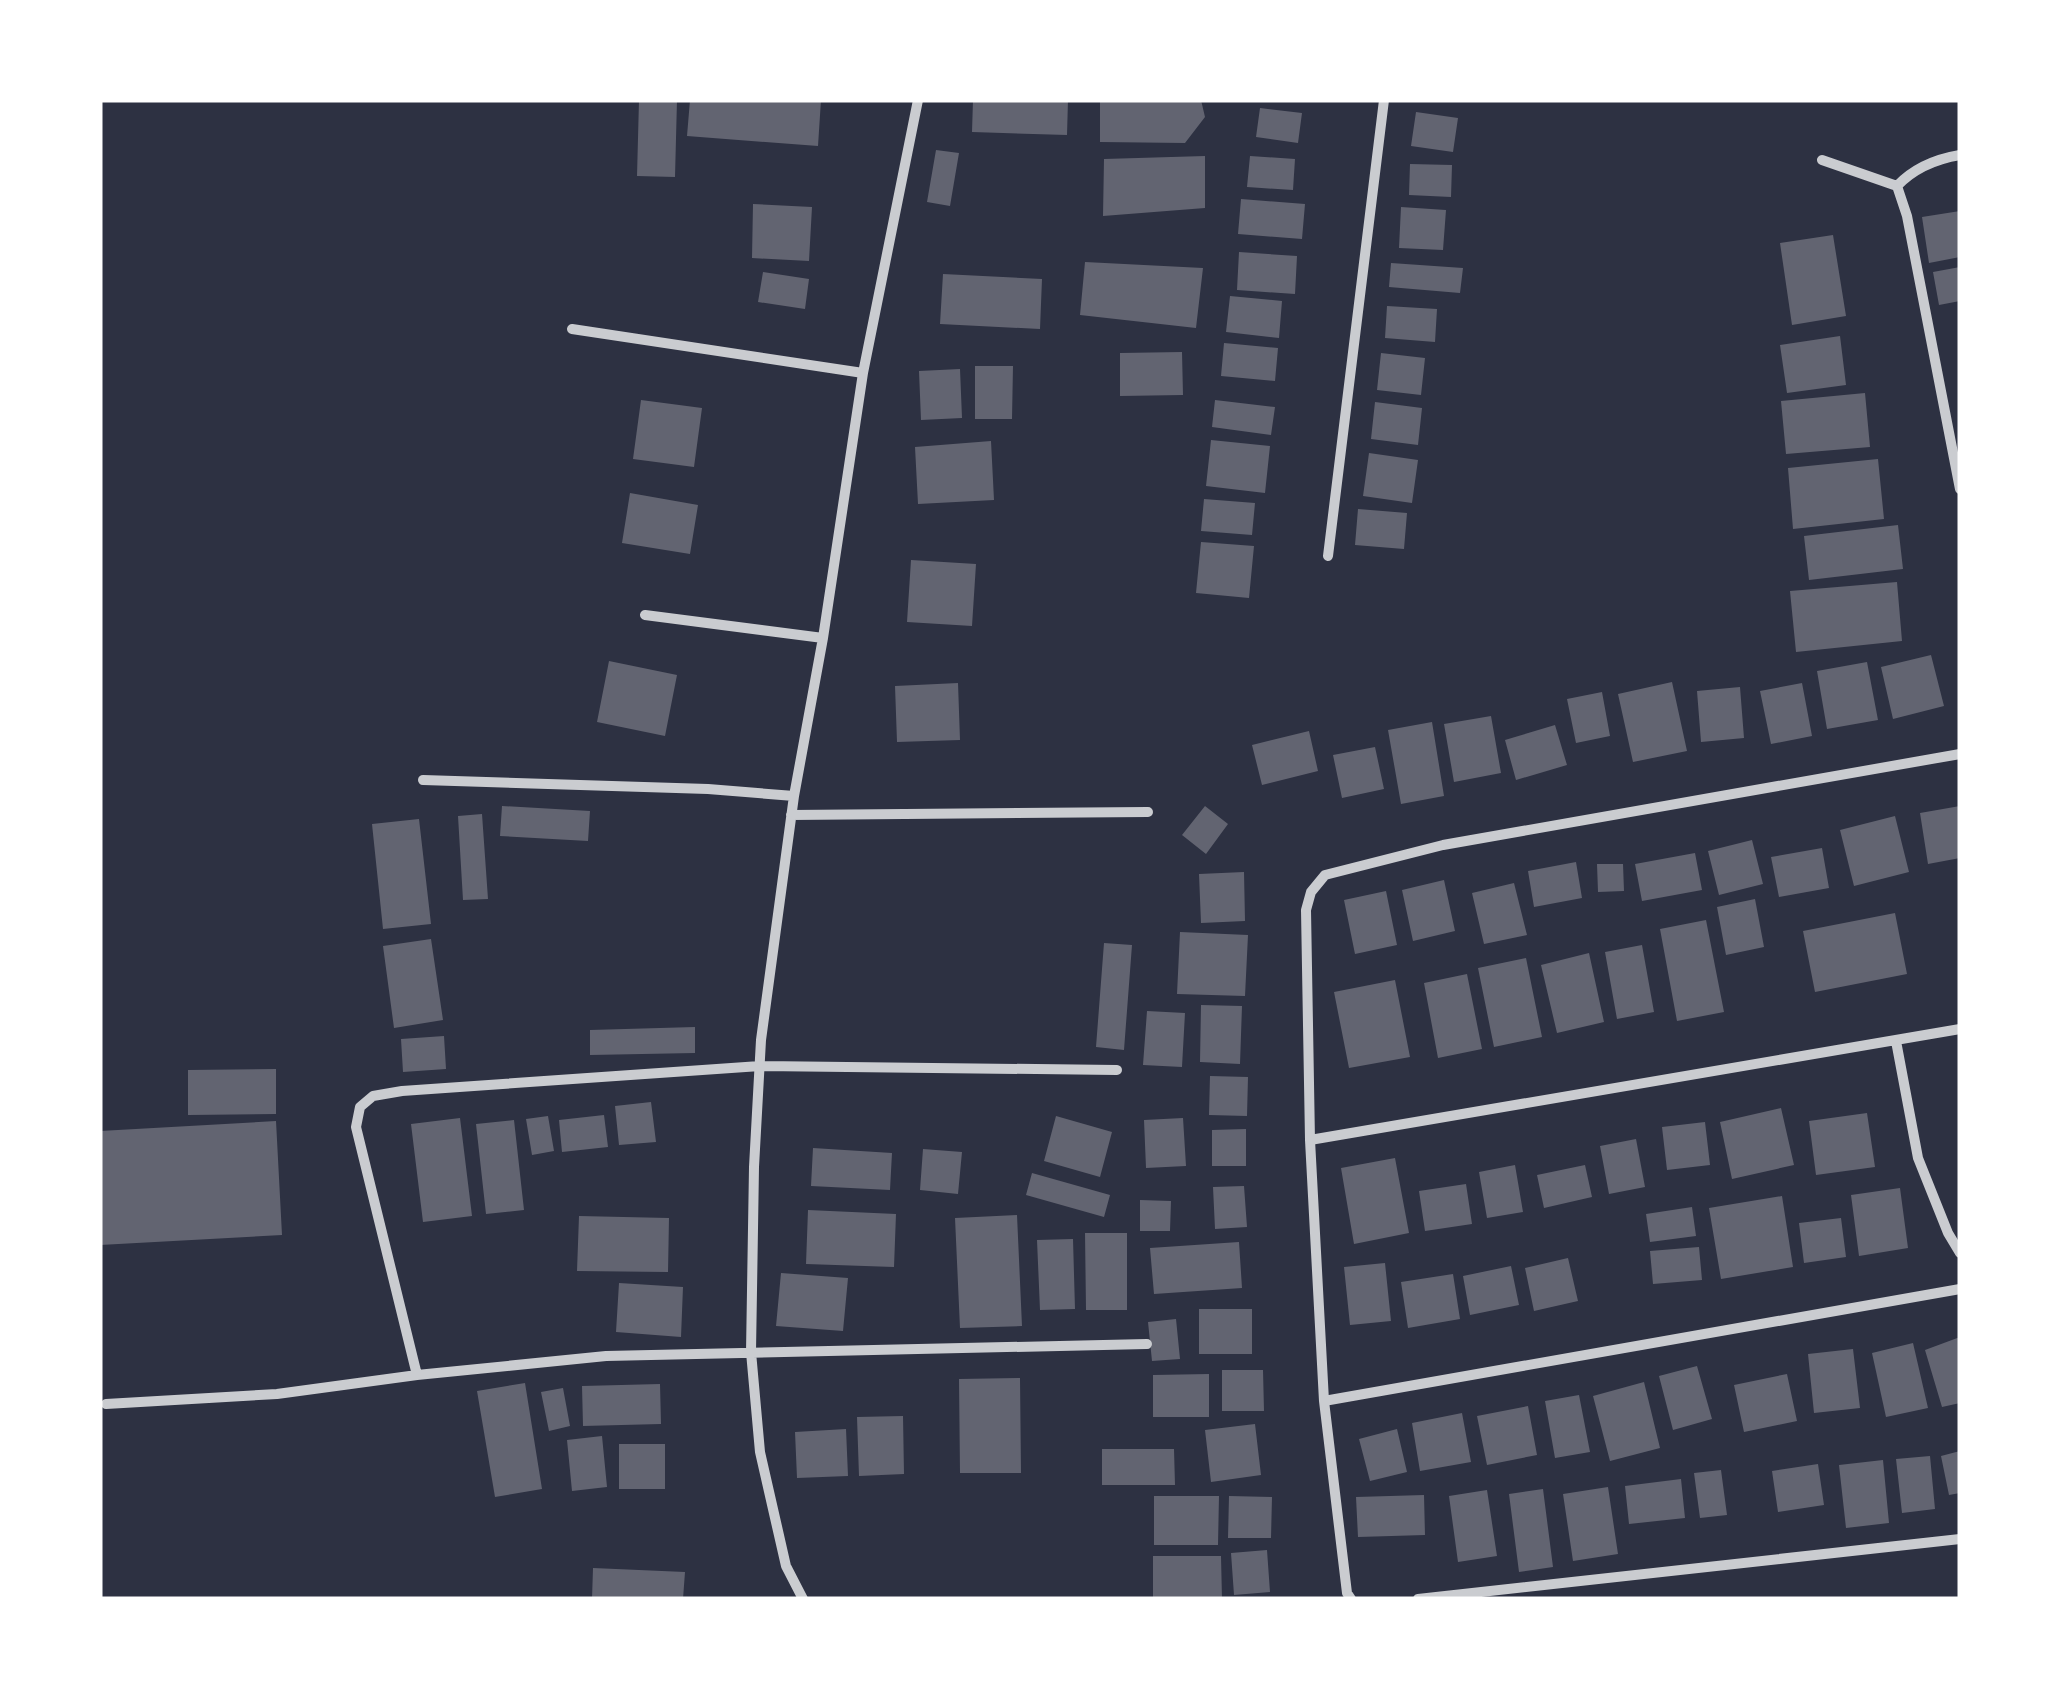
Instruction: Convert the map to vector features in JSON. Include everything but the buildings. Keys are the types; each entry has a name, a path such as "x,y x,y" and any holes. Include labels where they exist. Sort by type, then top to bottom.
{"street":[{"path":"803,1599 786,1566 760,1452 751,1352 761,1040 791,815 823,638 863,373 918,100"},
{"path":"1328,556 1384,100"},
{"path":"1898,186 1909,174 1960,156"},
{"path":"1822,160 1898,186"},
{"path":"1898,186 1908,216 1960,489"},
{"path":"572,329 863,373"},
{"path":"645,615 823,638"},
{"path":"1349,1596 1324,1401 1310,1140 1306,910 1311,892 1326,875 1443,845 1960,754"},
{"path":"423,780 794,796"},
{"path":"791,815 1148,812"},
{"path":"1310,1140 1960,1029"},
{"path":"1896,1041 1918,1158 1960,1253"},
{"path":"417,1375 356,1127 360,1106 373,1096 760,1066 1117,1070"},
{"path":"1324,1401 1960,1289"},
{"path":"106,1404 277,1394 606,1356 1148,1344"},
{"path":"1418,1599 1960,1539"}]}
